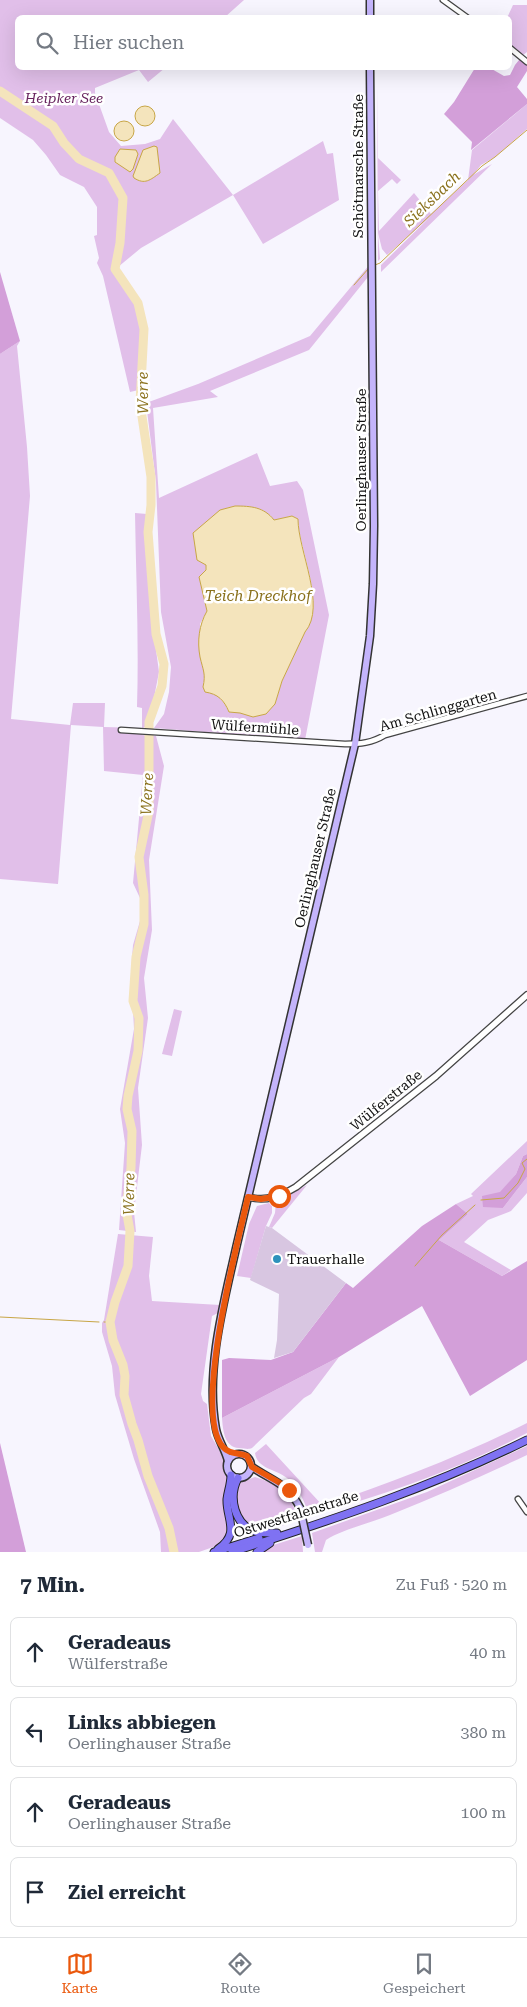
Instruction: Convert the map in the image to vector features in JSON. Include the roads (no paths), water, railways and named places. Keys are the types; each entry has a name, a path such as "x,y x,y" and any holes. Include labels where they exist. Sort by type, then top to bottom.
{"main road":[{"path":"370,0 370,15"},
{"name":"Schötmarsche Straße","path":"370,70 372,267"},
{"name":"Oerlinghauser Straße","path":"228,1461 217,1436 215,1422 216,1356 222,1316 248,1197 355,744 367,672 374,584 372,267"},
{"name":"Ostwestfalenstraße","path":"232,1552 386,1500 465,1469 527,1440"},
{"path":"223,1447 236,1454 247,1456 252,1467 285,1486 294,1496 300,1508 308,1549"},
{"path":"236,1454 228,1461 227,1467 235,1477 233,1506 245,1526 258,1532 278,1535"},
{"path":"249,1474 252,1467"},
{"path":"235,1477 249,1474 264,1475"},
{"path":"212,1552 223,1545 231,1532 227,1499 235,1477"},
{"path":"257,1552 278,1535"},
{"name":"Ostwestfalenstraße","path":"212,1552 278,1535"}],"street":[{"path":"443,0 464,15"},
{"path":"512,50 527,62"},
{"name":"Am Schlinggarten","path":"355,744 375,741 385,735 527,696"},
{"name":"Wülfermühle","path":"121,730 355,744"},
{"name":"Wülferstraße","path":"248,1197 272,1198 296,1187 436,1076 527,995"},
{"path":"518,1499 527,1512"}],"water":[{"path":"145,106 152,109 155,116 152,123 145,126 138,123 135,116 138,109"},
{"path":"124,121 131,124 134,131 131,138 124,141 117,138 114,131 117,124"},
{"path":"154,146 157,147 160,173 150,180 141,181 134,178 133,176 143,150"},
{"path":"120,149 136,150 138,154 133,169 130,172 115,162 115,157"},
{"name":"Teich Dreckhof","path":"235,506 257,508 266,512 274,520 292,516 298,519 312,593 313,608 311,621 282,681 275,704 266,714 253,717 229,712 220,698 205,692 203,687 204,672 199,651 200,627 207,611 199,577 206,570 206,565 197,560 193,533 220,510"}],"waterway":[{"name":"Werre","path":"0,91 53,126 64,143 79,159 109,173 123,198 120,243 115,269 138,303 144,329 140,403 151,477 151,505 148,532 156,634 164,664 162,686 149,722 149,811 139,857 144,895 144,924 136,957 133,1001 139,1018 138,1051 127,1109 132,1131 131,1168 126,1209 130,1231 128,1266 110,1322 113,1340 123,1365 125,1376 124,1395 132,1424 148,1476 169,1528 174,1552"},
{"name":"Sieksbach","path":"375,265 380,263 482,166 527,130"},
{"name":"Sieksbach","path":"354,285 369,268"},
{"path":"481,1200 504,1198 518,1183 525,1169 522,1163 527,1159"},
{"path":"415,1266 442,1235 475,1205"},
{"path":"0,1317 99,1322"},
{"name":"Werre","path":"104,1322 110,1322"}],"place":[{"name":"Trauerhalle","path":"277,1259"}],"park label":[{"name":"Heipker See","path":"64,98"}]}
